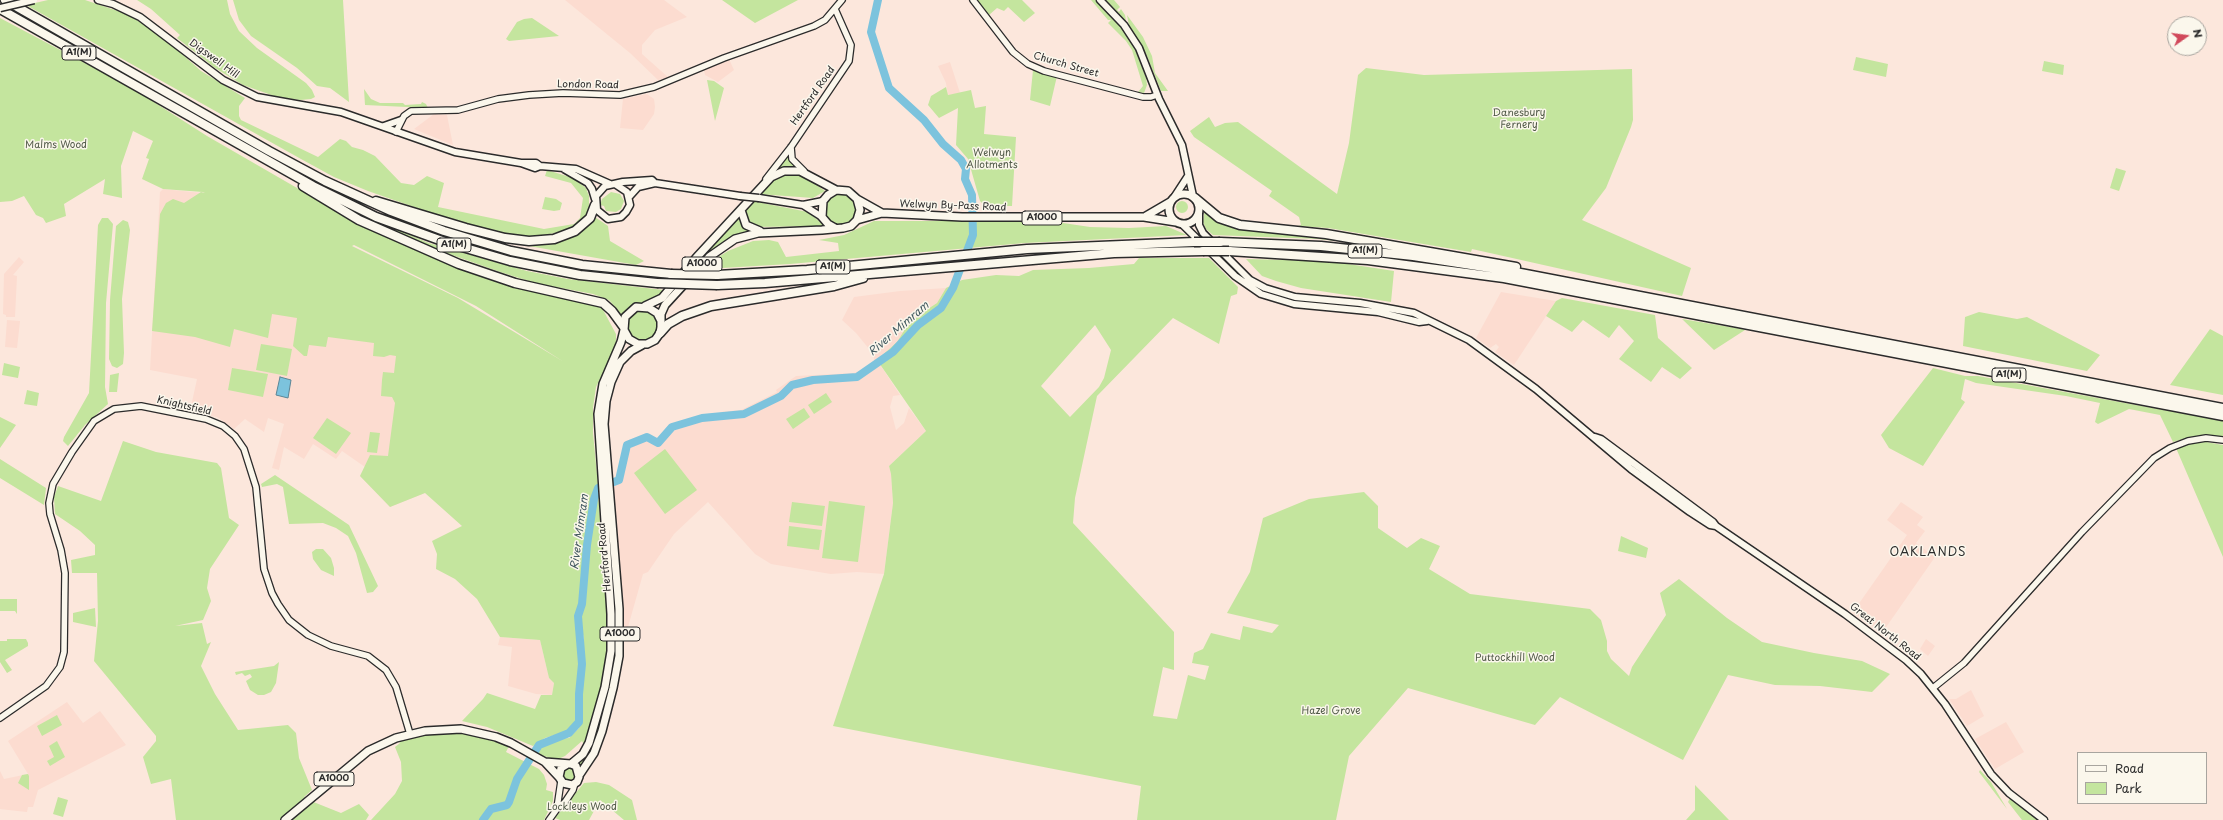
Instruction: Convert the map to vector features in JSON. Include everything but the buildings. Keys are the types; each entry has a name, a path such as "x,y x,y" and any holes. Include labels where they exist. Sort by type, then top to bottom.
{"highway":[{"name":"A1(M)","path":"5,0 269,151 356,196 444,232 511,251 582,265 671,274 717,275 807,270 949,256 1113,244 1220,242 1321,246 1413,256 1571,283 1741,319 1796,334 2223,416"},
{"name":"A1(M)","path":"0,9 266,160 313,186 376,217 463,248 532,266 580,275 657,283 718,285 766,283 1114,253 1228,251 1368,260 1457,271 1741,319 1802,327 2223,408"},
{"name":"A1(M)","path":"266,160 338,208 398,238 459,264 515,283 597,301 612,311 623,328"},
{"name":"A1(M)","path":"356,196 401,207 466,228 505,238 529,241 554,239 575,231 590,218 595,203"},
{"path":"1194,197 1219,218 1240,225 1326,234 1452,254 1538,271 1571,283"},
{"path":"660,333 672,322 705,308 834,286 885,272"}],"main road":[{"path":"0,9 34,0"},
{"name":"Digswell Hill","path":"98,0 113,4 140,17 223,80 251,94 277,102 336,111 384,126 396,132 447,150 521,163 535,168 540,166 564,169"},
{"path":"1100,0 1120,20 1133,37 1141,52 1157,95 1182,145 1188,176 1194,197 1198,203 1199,212 1191,222 1179,223"},
{"path":"384,126 401,120"},
{"path":"570,168 580,170 624,189 629,197 630,205 626,212 616,219 604,217 595,203 592,189 588,183 564,169 570,168"},
{"name":"A1000","path":"645,306 662,298 766,180 784,171 796,170 805,172 836,190"},
{"path":"1188,176 1172,199 1169,212 1235,276 1262,294 1294,304 1378,312 1419,322 1427,321"},
{"path":"595,203 601,188 612,184 644,180 652,180 655,183"},
{"path":"629,197 638,187 655,183 803,205 823,201"},
{"path":"803,205 822,216 828,224 835,228 847,227 856,220 860,210 857,199 848,192 836,190 828,194 823,201 822,216"},
{"path":"1172,199 1186,193 1194,197"},
{"name":"Welwyn By-Pass Road","path":"857,199 882,214"},
{"name":"Welwyn By-Pass Road","path":"1144,217 1154,213 1172,199"},
{"name":"A1000","path":"741,210 746,225 754,230 765,232"},
{"name":"Great North Road","path":"1199,212 1199,225 1203,233 1250,280 1265,288 1295,297 1379,306 1414,313 1427,321 1469,340 1491,354 1595,436 1713,522 1716,526 1869,632 1908,662 1933,688 1991,774 2009,793 2044,820"},
{"name":"Welwyn By-Pass Road","path":"856,220 882,214 982,218 1144,217 1179,223"},
{"name":"A1000","path":"661,321 661,314 665,306 715,252 741,237 765,232 835,228"},
{"path":"645,306 657,313 661,321 660,333 651,342 643,345 629,339 623,328 628,313 636,307 645,306"},
{"name":"Hertford Road","path":"580,774 594,752 602,730 613,688 619,656 620,616 598,428 599,403 607,374 621,342 623,328"},
{"name":"Hertford Road","path":"605,479 604,424 606,401 611,382 623,358 643,345"},
{"name":"Hertford Road","path":"568,764 584,754 589,743 601,705 612,651 606,489"},
{"name":"A1000","path":"285,820 368,752 410,734 436,729 473,731 502,739 542,761 560,779"},
{"name":"A1000","path":"542,761 568,764"},
{"path":"568,764 578,768 580,774 575,783 569,785 560,779 560,771 568,764"}],"street":[{"name":"London Road","path":"401,120 411,111 458,110 498,100 529,95 563,93 615,95 638,92 664,84 724,58 814,26 830,15 842,0"},
{"name":"Church Street","path":"973,0 1013,52 1028,64 1048,72 1143,97 1157,95"},
{"path":"835,9 840,17"},
{"path":"830,15 840,17"},
{"name":"Hertford Road","path":"766,180 786,150 791,147 847,64 850,56 851,44 840,17"},
{"path":"396,132 401,120"},
{"path":"791,147 792,159 805,172"},
{"name":"Knightsfield","path":"0,718 46,686 60,667 64,652 64,568 61,550 50,514 49,503 53,484 72,452 94,421 114,409 141,406 206,419 223,426 234,436 244,449 254,480 260,506 264,569 272,593 278,604 289,620 308,635 331,646 368,656 382,666 396,687 410,734"},
{"path":"1933,688 1961,665 2118,494 2154,458 2170,448 2188,441 2206,438 2223,440"},
{"path":"557,809 560,796 560,779"},
{"path":"550,820 557,809 565,802 573,790 575,783"}],"shaded area":[{"path":"565,0 664,0 687,17 655,30 642,45 642,54 669,78 658,80 630,53"},
{"path":"729,59 734,70 718,82 705,75 704,70 707,68"},
{"path":"950,62 960,93 948,95 946,83 938,66"},
{"path":"647,94 654,99 655,107 654,114 643,130 620,128 623,99"},
{"path":"434,114 447,115 453,145 414,129"},
{"path":"163,189 202,193 458,298 504,426 460,471 425,493 390,507 360,476 365,467 342,451 336,459 313,444 304,459 284,447 279,470 272,468 284,424 268,418 264,432 245,419 234,429 217,417 190,411 197,379 150,370 160,192"},
{"path":"19,257 24,262 13,275 17,276 15,317 6,317 6,315 3,314 4,274"},
{"path":"946,288 937,303 920,314 905,329 897,342 877,360 900,395 893,396 890,407 896,430 904,423 909,408 926,431 889,466 893,503 884,574 857,572 831,574 771,564 755,554 708,502 674,534 648,572 643,574 624,641 612,485 620,478 629,445 644,440 659,446 670,432 721,415 720,412 741,410 777,392 776,390 796,376 853,373 860,371 874,363 874,355 856,333 842,320 854,297 900,291"},
{"path":"1501,292 1556,301 1514,365 1495,352 1499,347 1496,344 1490,348 1476,338"},
{"path":"7,320 20,321 17,348 5,347"},
{"path":"1901,502 1923,517 1917,525 1925,531 1916,543 1935,557 1882,633 1853,612 1907,535 1887,520"},
{"path":"500,637 540,640 549,678 554,683 552,695 536,694 508,686 512,647 498,645"},
{"path":"1926,639 1935,646 1928,656 1920,649"},
{"path":"1971,690 1984,716 1967,726 1949,699 1956,699"},
{"path":"67,702 83,723 100,711 126,745 38,790 33,807 28,807 27,812 0,809 0,771 4,779 28,774 8,741"},
{"path":"2006,722 2024,752 1995,769 1975,739"}],"green space":[{"path":"48,0 85,0 127,14 161,35 201,71 245,98 239,106 239,116 241,120 318,157 340,139 346,141 352,147 363,150 375,156 401,183 414,185 427,176 444,183 438,207 544,229 574,224 580,218 583,198 571,183 545,176 547,170 573,178 586,188 589,196 589,209 586,215 570,229 542,236 522,237 460,223 368,191 334,177 26,5"},
{"path":"137,0 227,0 230,14 239,31 257,48 306,83 312,90 315,97 300,100 277,97 243,85 215,68 177,38 180,35 151,9"},
{"path":"233,0 343,0 349,102 330,88 317,86 297,68 251,36 239,20"},
{"path":"722,0 798,0 755,23"},
{"path":"977,0 1022,0 1035,13 1024,22 1008,7 1004,11 997,8 989,15"},
{"path":"1091,0 1096,0 1115,19 1131,39 1146,78 1147,85 1144,93 1138,92 1143,86 1132,50 1126,41 1108,23 1111,20 1108,20"},
{"path":"1103,0 1114,0 1120,7 1117,10 1119,12 1121,9 1125,15 1127,26"},
{"path":"1127,15 1143,37 1152,56 1155,73 1168,91 1161,91 1147,56 1129,26"},
{"name":"Malms Wood","path":"0,18 132,88 207,136 349,218 447,262 602,308 616,334 616,342 615,349 596,387 593,408 593,433 598,485 593,497 589,516 580,605 575,615 581,675 584,661 582,648 584,639 579,616 587,587 585,587 587,577 585,571 588,564 587,555 598,492 609,635 606,672 585,746 582,741 565,756 556,760 535,753 543,744 549,745 555,739 569,738 579,728 582,716 580,683 577,707 580,716 578,724 571,730 545,738 533,746 487,727 462,721 487,693 535,709 541,695 552,695 554,683 549,678 540,640 500,637 477,599 455,579 436,569 437,554 432,541 462,526 425,493 390,507 360,476 370,455 388,456 395,403 392,397 381,396 382,380 383,372 394,373 396,356 373,356 374,343 328,337 326,347 309,345 307,356 304,356 293,346 297,318 272,314 268,338 234,329 230,347 195,337 152,331 160,214 166,203 173,199 184,203 201,192 205,193 203,192 163,189 142,179 149,159 146,158 153,141 133,131 121,166 122,198 103,194 105,179 64,204 66,216 46,223 43,218 36,215 24,196 12,201 0,202","holes":["354,245 476,306 564,362 458,298 352,246"]},
{"path":"532,18 559,36 509,41 506,39 517,22"},
{"path":"1856,57 1888,64 1886,77 1853,70"},
{"path":"2044,61 2064,65 2063,75 2042,71"},
{"name":"Danesbury Fernery","path":"1366,68 1424,75 1632,69 1633,120 1631,127 1606,188 1582,220 1691,268 1682,296 1472,249 1471,252 1328,228 1298,226 1301,225 1299,217 1269,196 1272,191 1194,137 1190,131 1209,117 1215,127 1225,123 1238,122 1337,194 1349,143 1358,75"},
{"path":"1033,70 1057,76 1050,106 1030,100"},
{"path":"707,80 714,81 724,88 715,121"},
{"name":"Welwyn Allotments","path":"946,87 948,95 971,90 975,108 986,106 984,134 1016,137 1012,206 985,206 980,201 968,159 956,145 958,108 939,118 928,105 931,96"},
{"path":"364,89 371,99 380,103 403,103 405,105 421,104 422,102 426,104 428,108 365,105"},
{"path":"789,152 792,163 796,167 789,167 774,172"},
{"path":"2116,168 2126,171 2119,191 2110,188"},
{"path":"796,174 805,177 825,191 813,198 758,194 776,177"},
{"path":"611,192 620,194 624,201 621,209 616,212 606,211 604,206 600,205 602,199"},
{"path":"837,193 843,193 853,200 856,209 855,215 849,222 843,225 837,225 827,218 824,212 824,206 831,196"},
{"path":"545,197 556,199 562,203 560,210 554,211 542,209"},
{"path":"752,201 808,212 825,226 754,227 749,225 745,211"},
{"path":"1180,201 1184,201 1188,207 1184,213 1180,213 1176,209 1176,205"},
{"path":"1205,209 1224,223 1235,227 1318,235 1354,243 1318,239 1213,235 1206,229 1203,222"},
{"path":"741,215 752,231 726,241 707,255 704,253"},
{"path":"595,217 608,226 610,241 644,261 636,265 529,246 530,243 587,226"},
{"path":"102,218 108,218 113,224 106,303 105,387 108,404 85,425 68,446 63,441 64,437 89,393 98,225"},
{"path":"123,220 128,222 130,230 122,299 123,364 117,368 112,366 109,359 110,300 116,226"},
{"path":"374,220 429,243 527,271 568,279 664,290 659,296 647,303 629,307 622,315 609,300 593,294 535,283 500,272 438,250 373,221"},
{"path":"874,221 1050,221 1090,227 1129,228 1166,226 1187,235 1025,243 790,264 705,269 712,261 728,251 753,241 769,240 778,242 786,257 839,251 838,243 819,240 844,235"},
{"path":"1139,258 1209,258 1238,287 1237,294 1231,296 1219,344 1173,318 1097,396 1075,498 1073,523 1174,632 1174,670 1163,667 1153,716 1177,719 1188,675 1205,680 1209,666 1192,663 1194,653 1203,649 1211,633 1240,640 1243,626 1272,633 1279,625 1227,613 1250,572 1263,518 1309,499 1364,492 1378,506 1378,528 1407,548 1421,538 1440,546 1429,569 1470,594 1590,609 1601,620 1607,641 1607,651 1611,659 1629,676 1632,667 1666,615 1660,593 1679,579 1727,618 1762,642 1862,661 1890,674 1872,692 1820,686 1775,685 1728,675 1683,760 1560,697 1535,725 1408,688 1349,756 1336,820 1137,820 1141,786 833,726 884,574 893,503 889,466 926,431 877,360 897,342 905,329 920,314 937,303 946,288 962,280 996,275 1019,276 1033,270 1089,268 1134,264","holes":["1095,325 1111,350 1104,378 1099,387 1070,417 1041,386"]},
{"path":"1246,259 1329,261 1394,271 1391,302 1301,288 1276,281 1262,276"},
{"path":"1562,298 1655,315 1658,338 1692,368 1680,379 1662,367 1651,382 1619,359 1634,341 1619,325 1609,338 1583,320 1572,332 1546,316 1556,301"},
{"path":"642,311 653,315 657,326 653,337 642,341 631,337 627,326 631,315"},
{"path":"1979,312 2017,319 2027,317 2100,355 2087,371 1963,346 1965,317"},
{"path":"1682,319 1742,329 1745,330 1714,350"},
{"path":"2210,329 2223,336 2223,395 2170,385"},
{"path":"261,344 292,349 287,376 256,370"},
{"path":"4,363 20,367 18,378 2,375"},
{"path":"232,368 268,374 263,397 228,390"},
{"path":"1933,368 1965,376 1978,376 2223,421 2223,437 2194,436 2173,442 2160,415 2129,409 2098,424 2095,422 2100,403 2066,396 1976,383 1965,379 1961,399 1965,402 1923,466 1889,448 1881,435"},
{"path":"119,373 117,392 109,392 110,375"},
{"path":"27,390 39,393 37,406 24,404"},
{"path":"826,393 832,402 814,414 808,405"},
{"path":"804,408 810,417 793,429 786,419"},
{"path":"0,417 16,425 0,448"},
{"path":"327,418 351,433 336,454 313,438"},
{"path":"370,432 380,433 377,453 367,452"},
{"path":"123,441 156,452 217,463 221,468 229,518 239,525 210,569 207,588 211,601 203,620 175,626 202,623 207,644 211,642 201,666 215,694 238,730 288,725 296,733 299,758 312,790 304,797 308,799 283,820 176,820 171,779 151,784 143,757 156,741 156,736 94,661 98,621 97,573 72,573 71,560 95,555 95,545 80,531 55,514 54,497 58,486 101,501"},
{"path":"2206,442 2223,445 2223,557 2176,448 2191,443"},
{"path":"665,449 697,490 665,514 634,473"},
{"path":"0,459 46,488 44,505 0,478"},
{"path":"275,475 349,525 378,586 373,592 367,593 356,553 348,536 336,528 323,523 289,524 283,487 277,484 262,487 261,484"},
{"path":"607,486 617,610 618,643 611,687 594,746 581,767 577,763 580,761 611,670"},
{"path":"829,501 865,506 858,562 822,558"},
{"path":"792,502 825,506 822,526 789,522"},
{"path":"789,526 822,530 819,550 787,546"},
{"path":"1621,536 1648,548 1646,558 1618,551"},
{"path":"316,549 323,549 331,558 334,568 334,576 321,570 313,559 312,552"},
{"path":"0,599 17,599 17,614 15,611 0,611"},
{"path":"95,608 96,627 73,622 73,613"},
{"path":"7,639 26,639 28,646 5,660 12,670 7,673 0,662 0,641 7,641"},
{"path":"279,662 276,683 271,692 264,695 258,695 250,690 246,681 252,677 250,674 245,676 242,673 236,675 235,672 274,666"},
{"path":"57,715 62,725 42,736 37,726"},
{"path":"461,732 481,735 509,746 506,752 539,769 544,775 547,784 546,790 553,792 553,801 544,820 371,820 395,794 402,781 401,762 395,747 400,743 399,740 431,733"},
{"path":"57,741 65,757 50,766 47,761 54,757 49,746"},
{"path":"569,767 574,769 576,774 574,779 569,781 564,779 562,774 564,769"},
{"path":"1980,770 1991,782 2007,809 1979,772"},
{"path":"28,774 29,790 18,783 22,775"},
{"name":"Lockleys Wood","path":"596,782 609,785 632,800 637,820 624,820 600,800 589,820 560,820 555,818 584,783"},
{"path":"1695,785 1729,820 1686,820 1695,810"},
{"path":"58,797 68,800 63,817 53,814"},
{"path":"2010,798 2038,820 2022,820 2008,802"},
{"path":"311,801 341,813 359,804 369,815 366,820 290,820"}],"water":[{"path":"280,377 291,380 288,398 276,395"}],"waterway":[{"name":"River Mimram","path":"483,820 491,809 507,805 517,779 539,745 569,733 579,722 579,694 582,664 578,616 582,604 587,545 594,499 598,488 619,480 627,445 647,437 658,443 672,427 702,418 744,414 781,396 792,385 813,380 857,377 893,352 918,325 941,308 953,288 973,235 972,195 965,179 966,169 961,160 943,144 924,120 889,88 871,32 878,0"}],"district":[{"name":"OAKLANDS","path":"1928,553"}],"park label":[{"name":"Puttockhill Wood","path":"1515,658"},
{"name":"Hazel Grove","path":"1331,711"}]}
